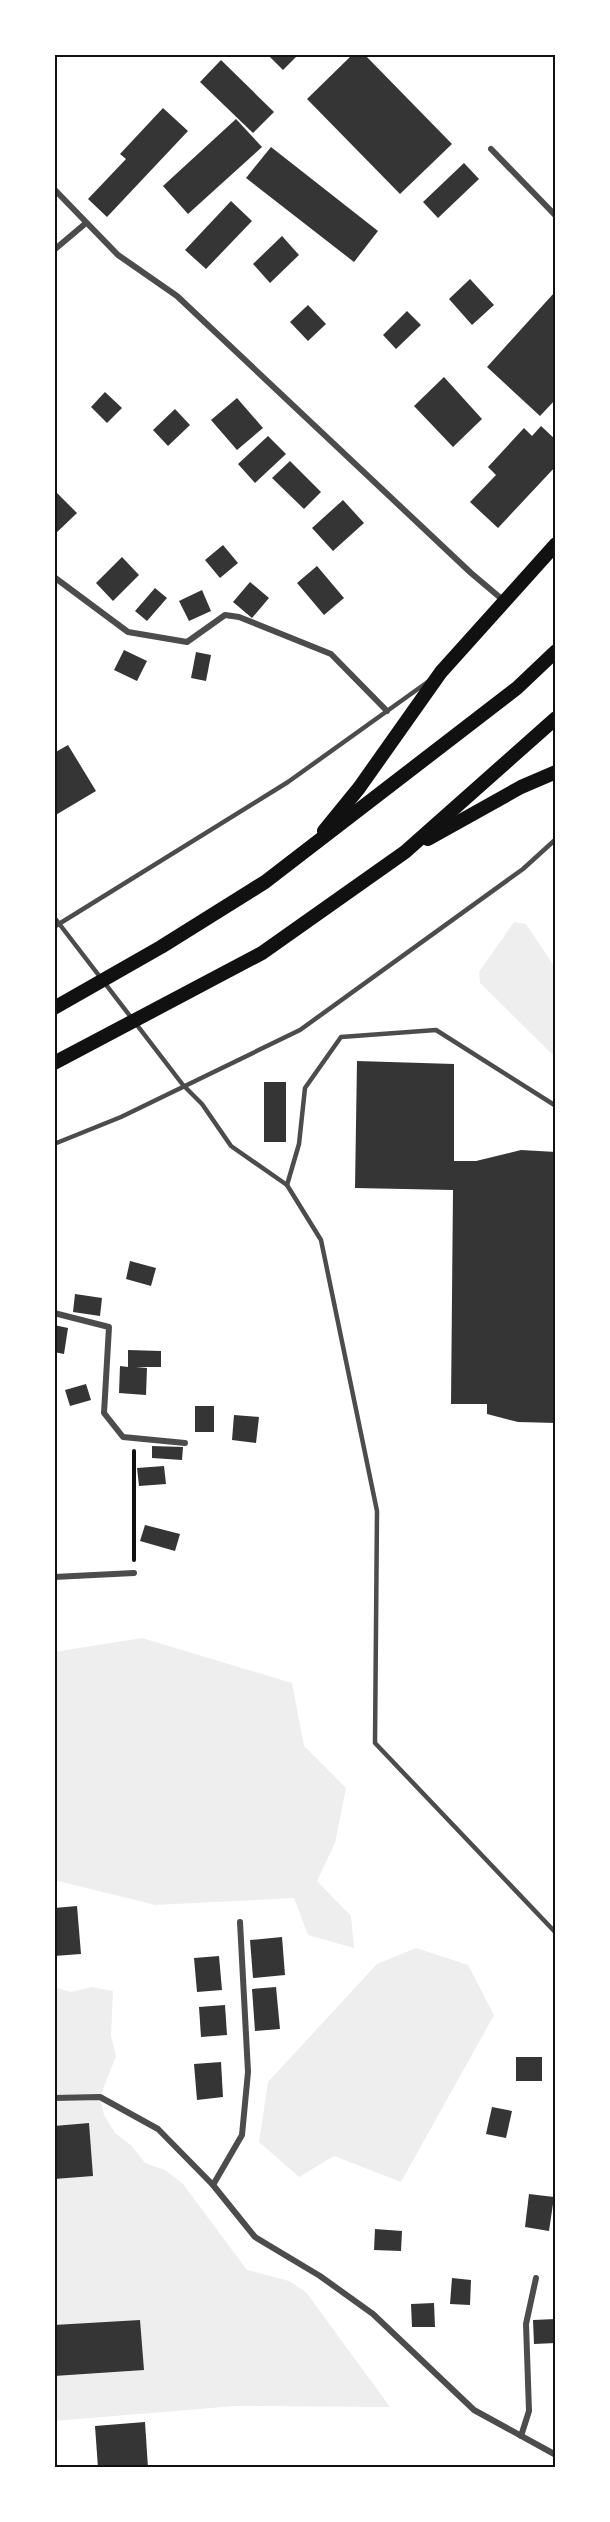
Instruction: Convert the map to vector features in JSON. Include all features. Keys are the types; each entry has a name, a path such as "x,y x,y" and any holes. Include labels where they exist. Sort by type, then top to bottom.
{"highway":[{"path":"307,851 359,788 441,672 503,600 556,544"},
{"path":"54,1008 161,947 265,882 517,687 556,651"},
{"path":"54,1063 262,953 405,852 556,718"},
{"path":"405,852 521,787 556,772"}],"street":[{"path":"491,149 556,216"},
{"path":"54,189 118,255 177,296 462,565 503,600"},
{"path":"54,250 86,223"},
{"path":"54,577 128,632 187,642 225,615 239,617 331,654 387,711"},
{"path":"54,1313 109,1327 104,1413 123,1437 185,1443"},
{"path":"54,1577 134,1573"},
{"path":"213,2185 242,2135 248,2072 240,1922"},
{"path":"54,2098 100,2097 158,2129 213,2185 255,2237 320,2276 373,2314 474,2410 556,2455"},
{"path":"521,2436 529,2411 526,2324 536,2277"}],"lane":[{"path":"54,927 288,782 441,672"},
{"path":"54,1144 121,1117 300,1030 523,869 556,839"},
{"path":"54,917 61,923 183,1085 202,1104 231,1146 287,1185 321,1240 376,1511 375,1743 556,1933"},
{"path":"287,1185 299,1144 305,1088 341,1037 436,1030 556,1106"}],"path":[{"path":"134,1438 134,1573"}],"shaded area":[{"path":"514,922 526,924 556,969 556,1058 480,983 479,972"},
{"path":"142,1638 292,1683 304,1746 346,1788 335,1843 317,1881 351,1916 354,1948 308,1935 294,1898 155,1905 54,1880 54,1652"},
{"path":"416,1948 468,1965 494,2015 401,2182 334,2156 299,2177 259,2142 268,2082 377,1964"},
{"path":"54,1987 71,1992 92,1987 113,1991 111,2036 116,2056 100,2097 104,2115 115,2133 132,2146 145,2163 165,2170 183,2184 247,2270 289,2281 306,2292 390,2407 235,2406 54,2421"}],"building":[{"path":"267,54 299,54 283,70"},
{"path":"353,54 364,54 452,144 400,194 307,99"},
{"path":"221,60 274,112 253,133 200,82"},
{"path":"163,108 188,131 107,217 88,199 126,159 120,154"},
{"path":"236,119 262,147 188,214 163,186"},
{"path":"271,147 378,231 354,262 246,178"},
{"path":"464,163 479,179 438,218 423,202"},
{"path":"231,201 252,221 206,269 185,250"},
{"path":"282,236 299,255 270,283 253,264"},
{"path":"470,279 494,305 472,325 449,299"},
{"path":"554,293 556,296 556,399 540,416 487,367"},
{"path":"308,305 326,324 308,341 290,322"},
{"path":"407,311 421,325 396,349 383,335"},
{"path":"444,377 482,419 453,447 414,406"},
{"path":"105,392 122,408 107,423 91,407"},
{"path":"237,398 263,428 237,450 211,420"},
{"path":"175,409 190,425 168,446 153,430"},
{"path":"541,426 556,440 556,466 498,528 470,502 496,475 488,467 524,428 532,436"},
{"path":"268,436 286,454 255,483 238,464"},
{"path":"290,461 321,492 304,509 272,478"},
{"path":"57,493 77,513 54,535 54,496"},
{"path":"343,500 364,523 333,551 312,528"},
{"path":"223,545 238,563 220,578 205,560"},
{"path":"122,557 139,575 113,601 96,583"},
{"path":"317,566 344,598 324,615 297,583"},
{"path":"250,582 269,598 252,618 233,602"},
{"path":"155,588 167,598 147,621 135,611"},
{"path":"202,590 211,611 189,621 179,601"},
{"path":"124,650 147,661 137,681 114,670"},
{"path":"196,652 211,655 206,681 191,678"},
{"path":"68,745 96,791 54,816 54,753"},
{"path":"357,1061 454,1064 454,1161 476,1161 521,1150 556,1152 556,1423 518,1422 487,1414 487,1404 451,1404 453,1190 355,1188"},
{"path":"264,1082 286,1082 286,1142 264,1142"},
{"path":"130,1261 156,1268 151,1286 126,1279"},
{"path":"75,1294 102,1298 100,1316 73,1312"},
{"path":"54,1325 68,1328 64,1354 54,1352"},
{"path":"128,1350 161,1351 161,1367 136,1367 147,1368 146,1395 119,1393 120,1366 128,1367"},
{"path":"86,1384 91,1400 70,1406 65,1390"},
{"path":"195,1406 214,1406 214,1432 195,1432"},
{"path":"234,1415 259,1417 256,1443 232,1440"},
{"path":"152,1446 183,1447 182,1460 152,1458"},
{"path":"164,1466 166,1484 139,1486 137,1468"},
{"path":"145,1525 180,1534 175,1551 140,1541"},
{"path":"77,1906 81,1954 54,1956 54,1908"},
{"path":"282,1937 285,1975 253,1978 250,1940"},
{"path":"219,1956 222,1990 197,1992 194,1958"},
{"path":"276,1987 280,2029 255,2031 252,1989"},
{"path":"225,2005 227,2035 201,2037 199,2007"},
{"path":"516,2057 542,2057 542,2081 516,2081"},
{"path":"221,2062 223,2097 197,2100 194,2064"},
{"path":"492,2107 512,2111 506,2138 486,2134"},
{"path":"89,2123 93,2176 54,2179 54,2126"},
{"path":"529,2194 554,2197 549,2231 525,2227"},
{"path":"375,2229 402,2231 401,2251 374,2250"},
{"path":"452,2278 471,2280 470,2305 450,2304"},
{"path":"434,2303 435,2327 412,2327 411,2304"},
{"path":"556,2319 556,2343 534,2344 533,2320"},
{"path":"140,2320 144,2370 54,2376 54,2325"},
{"path":"145,2422 148,2468 98,2468 95,2426"}]}
